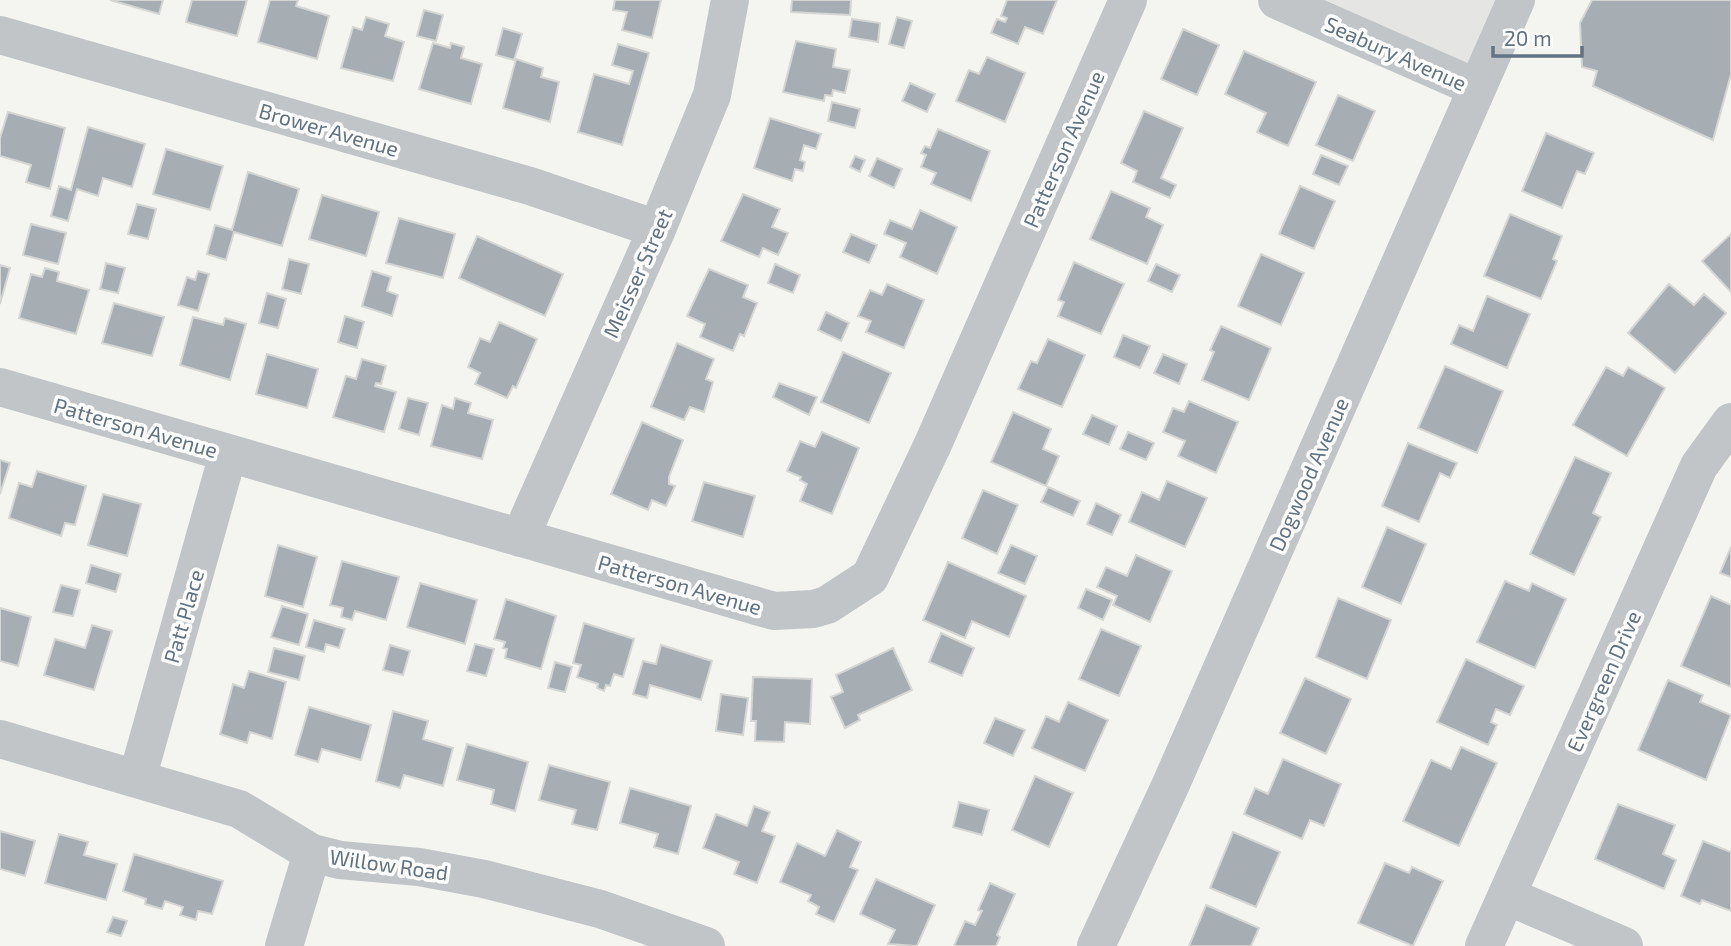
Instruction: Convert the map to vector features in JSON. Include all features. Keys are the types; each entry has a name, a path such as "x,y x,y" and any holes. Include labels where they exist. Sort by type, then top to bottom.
{"street":[{"name":"Meisser Street","path":"520,538 657,229 712,94 730,0"},
{"name":"Patterson Avenue","path":"0,387 484,529 501,529 520,538 774,611 813,610 827,605 870,577 933,444 1128,0"},
{"name":"Seabury Avenue","path":"1278,0 1477,88"},
{"name":"Dogwood Avenue","path":"1096,946 1171,784 1516,0"},
{"name":"Brower Avenue","path":"0,35 530,186 657,229"},
{"name":"Evergreen Drive","path":"1484,946 1699,466 1731,422"},
{"name":"Patt Place","path":"138,779 228,454"},
{"name":"Willow Road","path":"0,739 239,809 312,853 341,860 419,867 484,879 600,909 654,937 706,946"},
{"path":"284,946 312,853"},
{"path":"1507,896 1624,946"}],"shaded area":[{"path":"1277,0 1505,0 1467,84"}],"building":[{"path":"110,0 163,0 159,14"},
{"path":"192,0 247,0 237,36 186,22"},
{"path":"270,0 298,0 296,6 329,16 317,59 258,42"},
{"path":"615,0 661,0 652,38 622,30 627,12 613,10"},
{"path":"792,0 851,0 850,15 791,12"},
{"path":"1007,0 1057,0 1043,34 1025,27 1018,44 991,33 997,19 1005,22 1007,18 1001,16"},
{"path":"1592,0 1731,0 1731,74 1713,140 1593,86 1597,71 1582,67 1580,23"},
{"path":"424,10 443,15 436,41 417,36"},
{"path":"366,17 389,24 385,36 404,42 393,81 341,68 353,27 362,30"},
{"path":"897,17 912,21 904,48 889,44"},
{"path":"852,19 880,23 878,42 849,37"},
{"path":"503,28 522,34 514,60 496,55"},
{"path":"1183,29 1219,45 1197,95 1161,79"},
{"path":"796,41 836,49 833,67 850,70 845,93 833,90 832,96 825,95 824,101 783,92"},
{"path":"433,43 450,48 451,43 464,47 461,58 482,64 471,104 419,89"},
{"path":"618,44 649,53 622,145 578,132 594,74 629,84 633,71 612,65"},
{"path":"1244,51 1316,82 1288,146 1257,132 1266,113 1225,94"},
{"path":"987,57 1025,73 1005,122 956,101 969,70 979,74"},
{"path":"516,59 543,68 541,77 559,82 550,122 503,108"},
{"path":"910,83 935,94 927,112 902,101"},
{"path":"1338,95 1375,111 1353,161 1316,145"},
{"path":"832,102 860,109 855,128 828,121"},
{"path":"1144,111 1183,128 1161,178 1176,185 1170,198 1133,182 1137,171 1121,163"},
{"path":"8,112 65,128 50,189 26,182 31,165 0,156 0,138"},
{"path":"770,118 821,134 816,149 804,145 800,160 805,162 803,171 795,169 792,181 754,168"},
{"path":"88,127 145,144 132,187 103,178 98,196 77,189 68,221 51,216 59,186 71,190"},
{"path":"938,129 990,151 971,201 931,184 936,173 921,167 926,155 921,153 925,146 930,148"},
{"path":"1546,133 1594,153 1585,174 1577,171 1562,208 1522,191"},
{"path":"166,149 223,166 210,210 153,194"},
{"path":"1321,155 1348,166 1339,185 1313,174"},
{"path":"855,156 865,160 860,172 850,167"},
{"path":"877,158 902,169 894,188 869,176"},
{"path":"248,172 299,189 282,246 234,232 226,260 207,254 215,225 232,230"},
{"path":"1300,186 1335,201 1314,249 1279,234"},
{"path":"1111,191 1150,208 1146,217 1163,225 1147,264 1090,239"},
{"path":"743,194 780,209 772,227 788,233 778,255 763,248 759,257 721,241"},
{"path":"322,195 379,212 366,256 309,239"},
{"path":"137,204 156,209 148,239 128,234"},
{"path":"920,210 957,227 937,274 900,257 906,243 884,234 890,220 912,229"},
{"path":"1510,214 1562,236 1553,259 1557,261 1541,299 1484,276"},
{"path":"399,218 455,234 443,278 386,263"},
{"path":"31,224 66,233 58,264 23,255"},
{"path":"851,234 877,245 869,263 843,252"},
{"path":"1731,234 1731,292 1702,261"},
{"path":"477,236 563,274 545,316 459,278"},
{"path":"1261,254 1304,273 1281,325 1238,306"},
{"path":"289,259 309,264 301,294 282,289"},
{"path":"1074,262 1124,284 1101,334 1058,316 1064,302 1058,300"},
{"path":"106,263 125,268 118,293 100,289"},
{"path":"775,264 800,275 793,293 768,283"},
{"path":"1156,264 1180,275 1172,292 1148,281"},
{"path":"0,265 10,268 0,304"},
{"path":"45,268 59,272 57,281 89,290 76,334 19,318 31,274 42,277"},
{"path":"709,269 748,285 743,297 757,303 744,336 740,334 733,351 700,337 705,324 687,316"},
{"path":"198,271 209,274 198,311 178,305 187,277 195,280"},
{"path":"372,271 391,277 387,291 398,295 392,316 362,306"},
{"path":"887,284 924,300 904,348 866,332 871,321 858,316 870,290 882,295"},
{"path":"1669,284 1694,305 1704,294 1726,313 1675,373 1628,333"},
{"path":"267,293 286,299 278,328 259,323"},
{"path":"1487,296 1530,314 1507,368 1451,344 1459,325 1473,331"},
{"path":"114,303 164,317 152,356 102,343"},
{"path":"826,312 849,323 841,341 818,330"},
{"path":"345,316 364,322 357,348 338,342"},
{"path":"193,317 223,325 225,318 246,324 230,380 180,365"},
{"path":"499,322 537,339 516,388 513,386 507,398 475,384 480,373 468,367 480,338 490,342"},
{"path":"1221,326 1271,348 1249,400 1202,380 1214,352 1210,350"},
{"path":"1123,335 1150,346 1140,368 1114,357"},
{"path":"1048,339 1085,355 1062,407 1018,389 1031,361 1037,363"},
{"path":"677,343 714,359 706,379 713,382 704,412 690,407 684,420 651,407"},
{"path":"843,352 891,373 869,423 821,402"},
{"path":"267,354 318,369 307,408 256,394"},
{"path":"1163,354 1187,364 1179,384 1154,373"},
{"path":"362,359 386,366 381,384 376,383 375,386 396,392 384,432 333,417 346,376 356,379"},
{"path":"1445,366 1503,391 1477,453 1418,428"},
{"path":"1606,367 1623,376 1628,367 1665,388 1627,456 1573,425"},
{"path":"779,383 817,397 809,415 773,397"},
{"path":"408,398 428,403 419,435 399,429"},
{"path":"455,398 471,403 468,413 493,420 482,459 431,446 442,405 453,409"},
{"path":"1189,401 1238,422 1216,473 1178,456 1185,441 1163,432 1173,408 1184,412"},
{"path":"1013,412 1051,429 1043,449 1059,456 1046,486 991,462"},
{"path":"1092,415 1117,426 1109,445 1083,434"},
{"path":"642,422 683,440 669,477 669,484 675,486 666,506 652,500 648,510 611,494"},
{"path":"822,432 859,448 832,514 800,501 807,484 800,480 801,477 787,471 800,441 815,447"},
{"path":"1128,432 1154,443 1146,460 1120,449"},
{"path":"1408,443 1457,463 1450,478 1440,473 1419,522 1382,506"},
{"path":"1575,457 1611,473 1593,513 1601,517 1574,575 1530,554"},
{"path":"0,460 10,463 0,494"},
{"path":"37,471 86,486 75,525 65,523 61,536 9,518 19,483 32,487"},
{"path":"1167,481 1207,498 1185,547 1129,522 1142,492 1159,500"},
{"path":"704,482 755,496 743,537 692,521"},
{"path":"1048,487 1080,501 1073,516 1041,502"},
{"path":"983,490 1018,505 997,554 962,538"},
{"path":"103,494 141,504 127,556 88,545"},
{"path":"1096,503 1121,515 1112,535 1087,524"},
{"path":"1387,527 1426,544 1401,604 1362,587"},
{"path":"278,545 317,557 303,607 265,596"},
{"path":"1011,545 1037,556 1025,584 998,573"},
{"path":"1731,547 1731,577 1720,573"},
{"path":"1136,555 1172,571 1150,622 1113,605 1117,596 1097,587 1106,567 1127,576"},
{"path":"342,561 399,577 386,620 355,611 352,620 341,617 343,608 330,605"},
{"path":"948,562 1026,596 1009,637 972,621 965,638 923,620"},
{"path":"91,565 121,574 116,592 86,583"},
{"path":"1505,581 1529,591 1532,583 1566,599 1535,668 1477,642"},
{"path":"420,583 477,600 465,644 407,627"},
{"path":"61,585 80,590 73,616 53,612"},
{"path":"1086,589 1112,600 1103,620 1078,608"},
{"path":"1711,596 1731,605 1731,687 1681,666"},
{"path":"1338,598 1391,620 1367,679 1316,657"},
{"path":"506,599 556,616 541,669 505,658 505,642 494,639"},
{"path":"282,606 308,614 299,645 271,637"},
{"path":"0,608 31,617 18,666 0,661"},
{"path":"314,620 345,629 339,648 326,644 324,652 306,647"},
{"path":"584,623 634,639 623,677 614,674 610,686 606,685 604,691 597,688 598,684 577,677 581,665 573,663"},
{"path":"92,625 112,631 94,690 44,675 55,639 85,648"},
{"path":"1101,629 1141,646 1119,696 1079,679"},
{"path":"941,633 974,648 962,676 929,662"},
{"path":"475,644 494,649 486,676 467,671"},
{"path":"390,645 410,651 403,675 383,670"},
{"path":"661,645 712,661 701,700 650,685 647,698 633,694 643,661 656,664"},
{"path":"274,648 305,656 299,680 268,672"},
{"path":"893,648 912,690 858,715 860,720 845,728 831,697 843,692 836,675"},
{"path":"1466,659 1524,686 1510,715 1496,709 1491,722 1497,725 1488,745 1437,722"},
{"path":"555,662 572,667 565,692 548,688"},
{"path":"249,671 286,682 272,739 250,732 247,743 220,734 233,684 244,688"},
{"path":"753,677 812,679 810,724 785,722 784,742 755,741 756,721 751,721"},
{"path":"1305,678 1351,699 1326,754 1280,733"},
{"path":"1668,680 1703,695 1700,702 1731,715 1706,780 1638,750"},
{"path":"721,694 748,698 743,735 716,731"},
{"path":"1068,702 1108,720 1085,771 1032,748 1046,716 1059,722"},
{"path":"309,707 371,725 361,760 322,749 318,762 295,755"},
{"path":"393,711 428,721 423,739 453,748 443,786 404,775 400,788 376,781"},
{"path":"995,718 1025,730 1013,756 984,743"},
{"path":"467,744 528,762 515,811 491,804 494,790 457,780"},
{"path":"1461,747 1497,763 1459,846 1403,821 1431,760 1451,769"},
{"path":"1283,759 1341,784 1324,826 1310,820 1302,839 1244,814 1255,788 1268,794"},
{"path":"549,765 610,782 597,830 572,824 576,810 539,800"},
{"path":"1035,776 1073,793 1049,847 1012,830"},
{"path":"630,788 691,806 678,854 654,847 658,834 620,823"},
{"path":"959,802 989,810 982,835 953,827"},
{"path":"1618,804 1675,825 1663,854 1676,860 1664,889 1595,859"},
{"path":"754,806 770,812 762,831 775,836 757,883 734,874 739,862 703,848 716,814 747,826"},
{"path":"837,830 861,842 850,867 858,870 834,922 816,914 819,907 808,901 811,895 780,882 797,843 825,856"},
{"path":"0,831 35,841 25,876 0,869"},
{"path":"1233,832 1280,852 1256,907 1210,888"},
{"path":"59,834 88,842 84,855 117,864 106,900 45,883"},
{"path":"1703,841 1731,852 1731,911 1702,900 1700,904 1681,896"},
{"path":"134,854 223,881 212,914 198,911 196,920 180,915 183,907 165,901 162,909 145,904 146,899 123,891"},
{"path":"1385,863 1409,873 1412,867 1443,881 1413,946 1358,923"},
{"path":"876,879 935,905 917,946 888,944 895,930 860,914"},
{"path":"990,883 1015,894 997,935 1000,937 996,946 954,946 965,921 975,925 982,911 978,910"},
{"path":"1206,905 1259,928 1251,946 1189,946"},
{"path":"113,917 127,921 121,936 107,932"}]}
